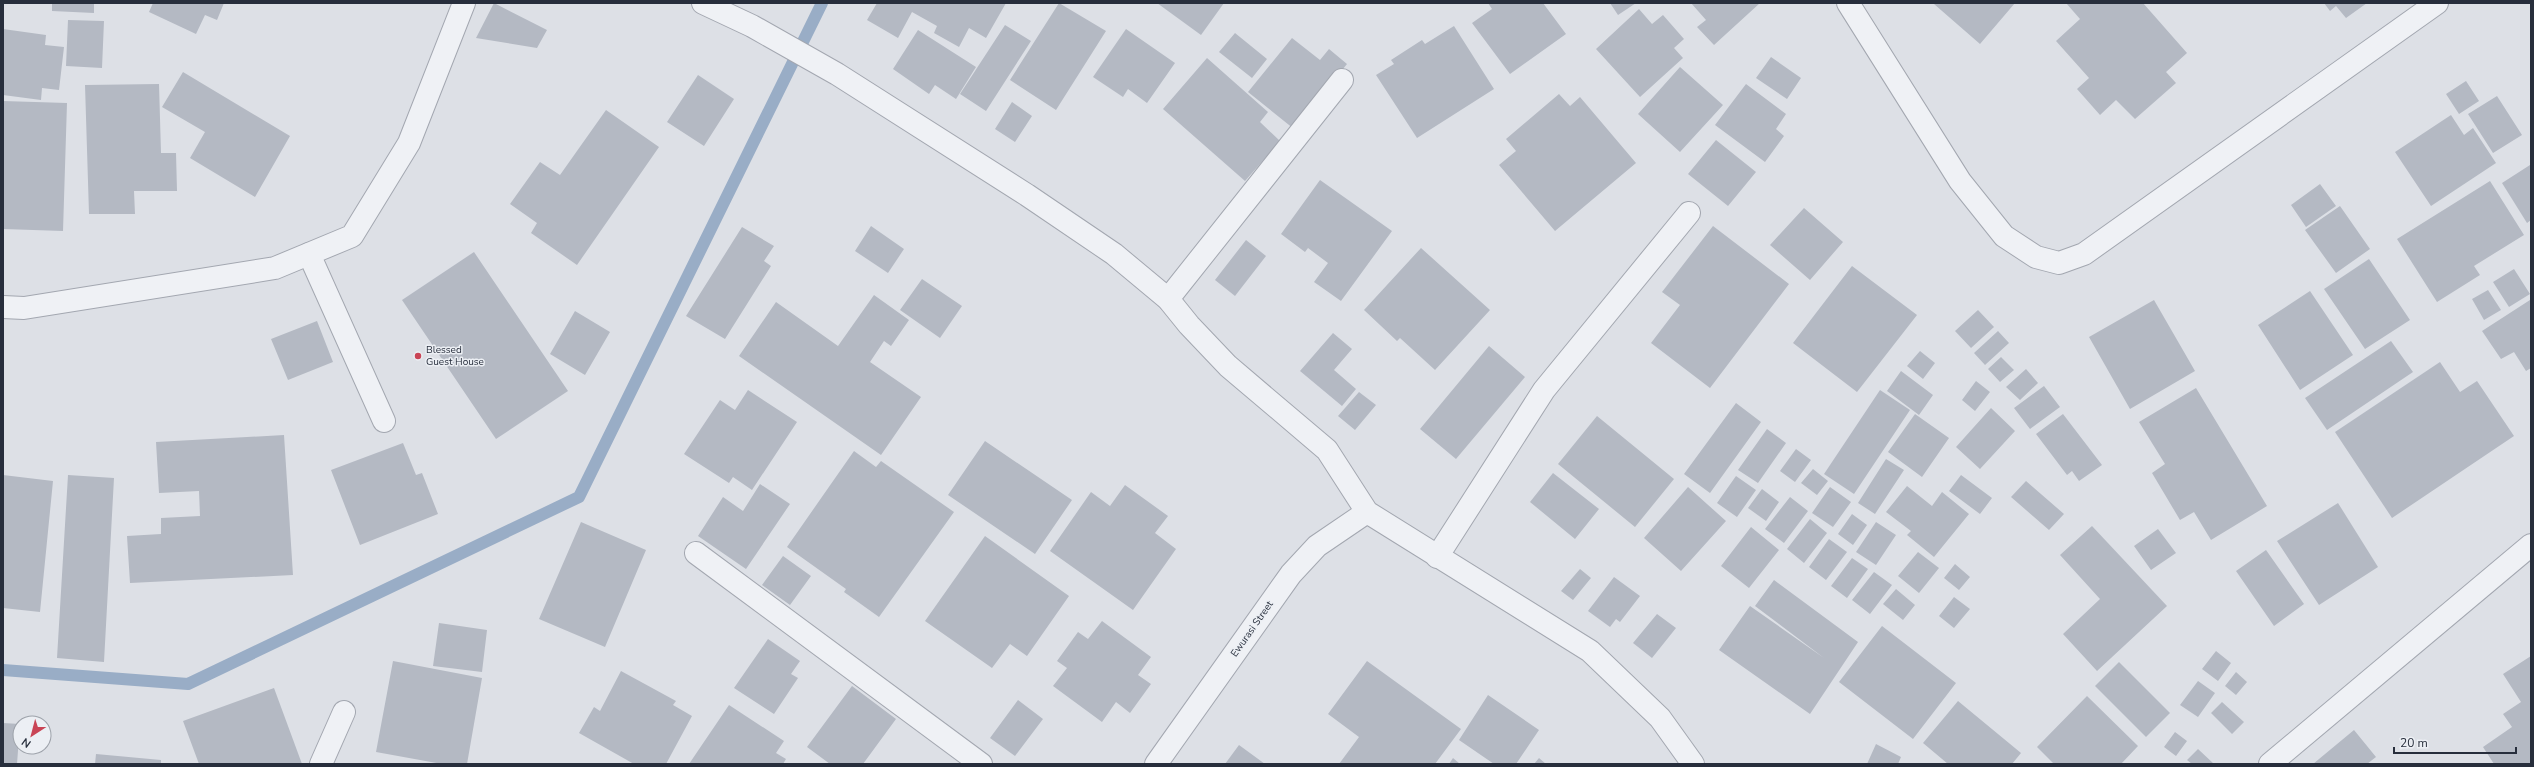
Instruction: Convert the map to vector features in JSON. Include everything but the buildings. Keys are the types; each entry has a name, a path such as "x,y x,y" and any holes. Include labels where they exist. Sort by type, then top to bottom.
{"street":[{"path":"3,307 24,308 275,268 352,236 409,143 464,3"},
{"path":"703,3 752,26 837,74 1095,242 1168,299 1189,325 1228,366 1327,450 1367,512 1590,651 1660,718 1694,764"},
{"path":"1848,3 1960,181 1984,212 2004,236 2036,257 2059,263 2084,254 2437,3"},
{"path":"1168,299 1342,80"},
{"path":"1437,557 1544,390 1689,213"},
{"path":"309,254 384,421"},
{"name":"Ewurasi Street","path":"1156,764 1291,574 1316,546 1367,512"},
{"path":"2270,764 2531,545"},
{"path":"696,553 981,764"},
{"path":"321,764 344,712"}],"waterway":[{"path":"3,670 188,684 579,497 822,3"}],"place":[{"name":"Blessed Guest House","path":"418,356"}]}
